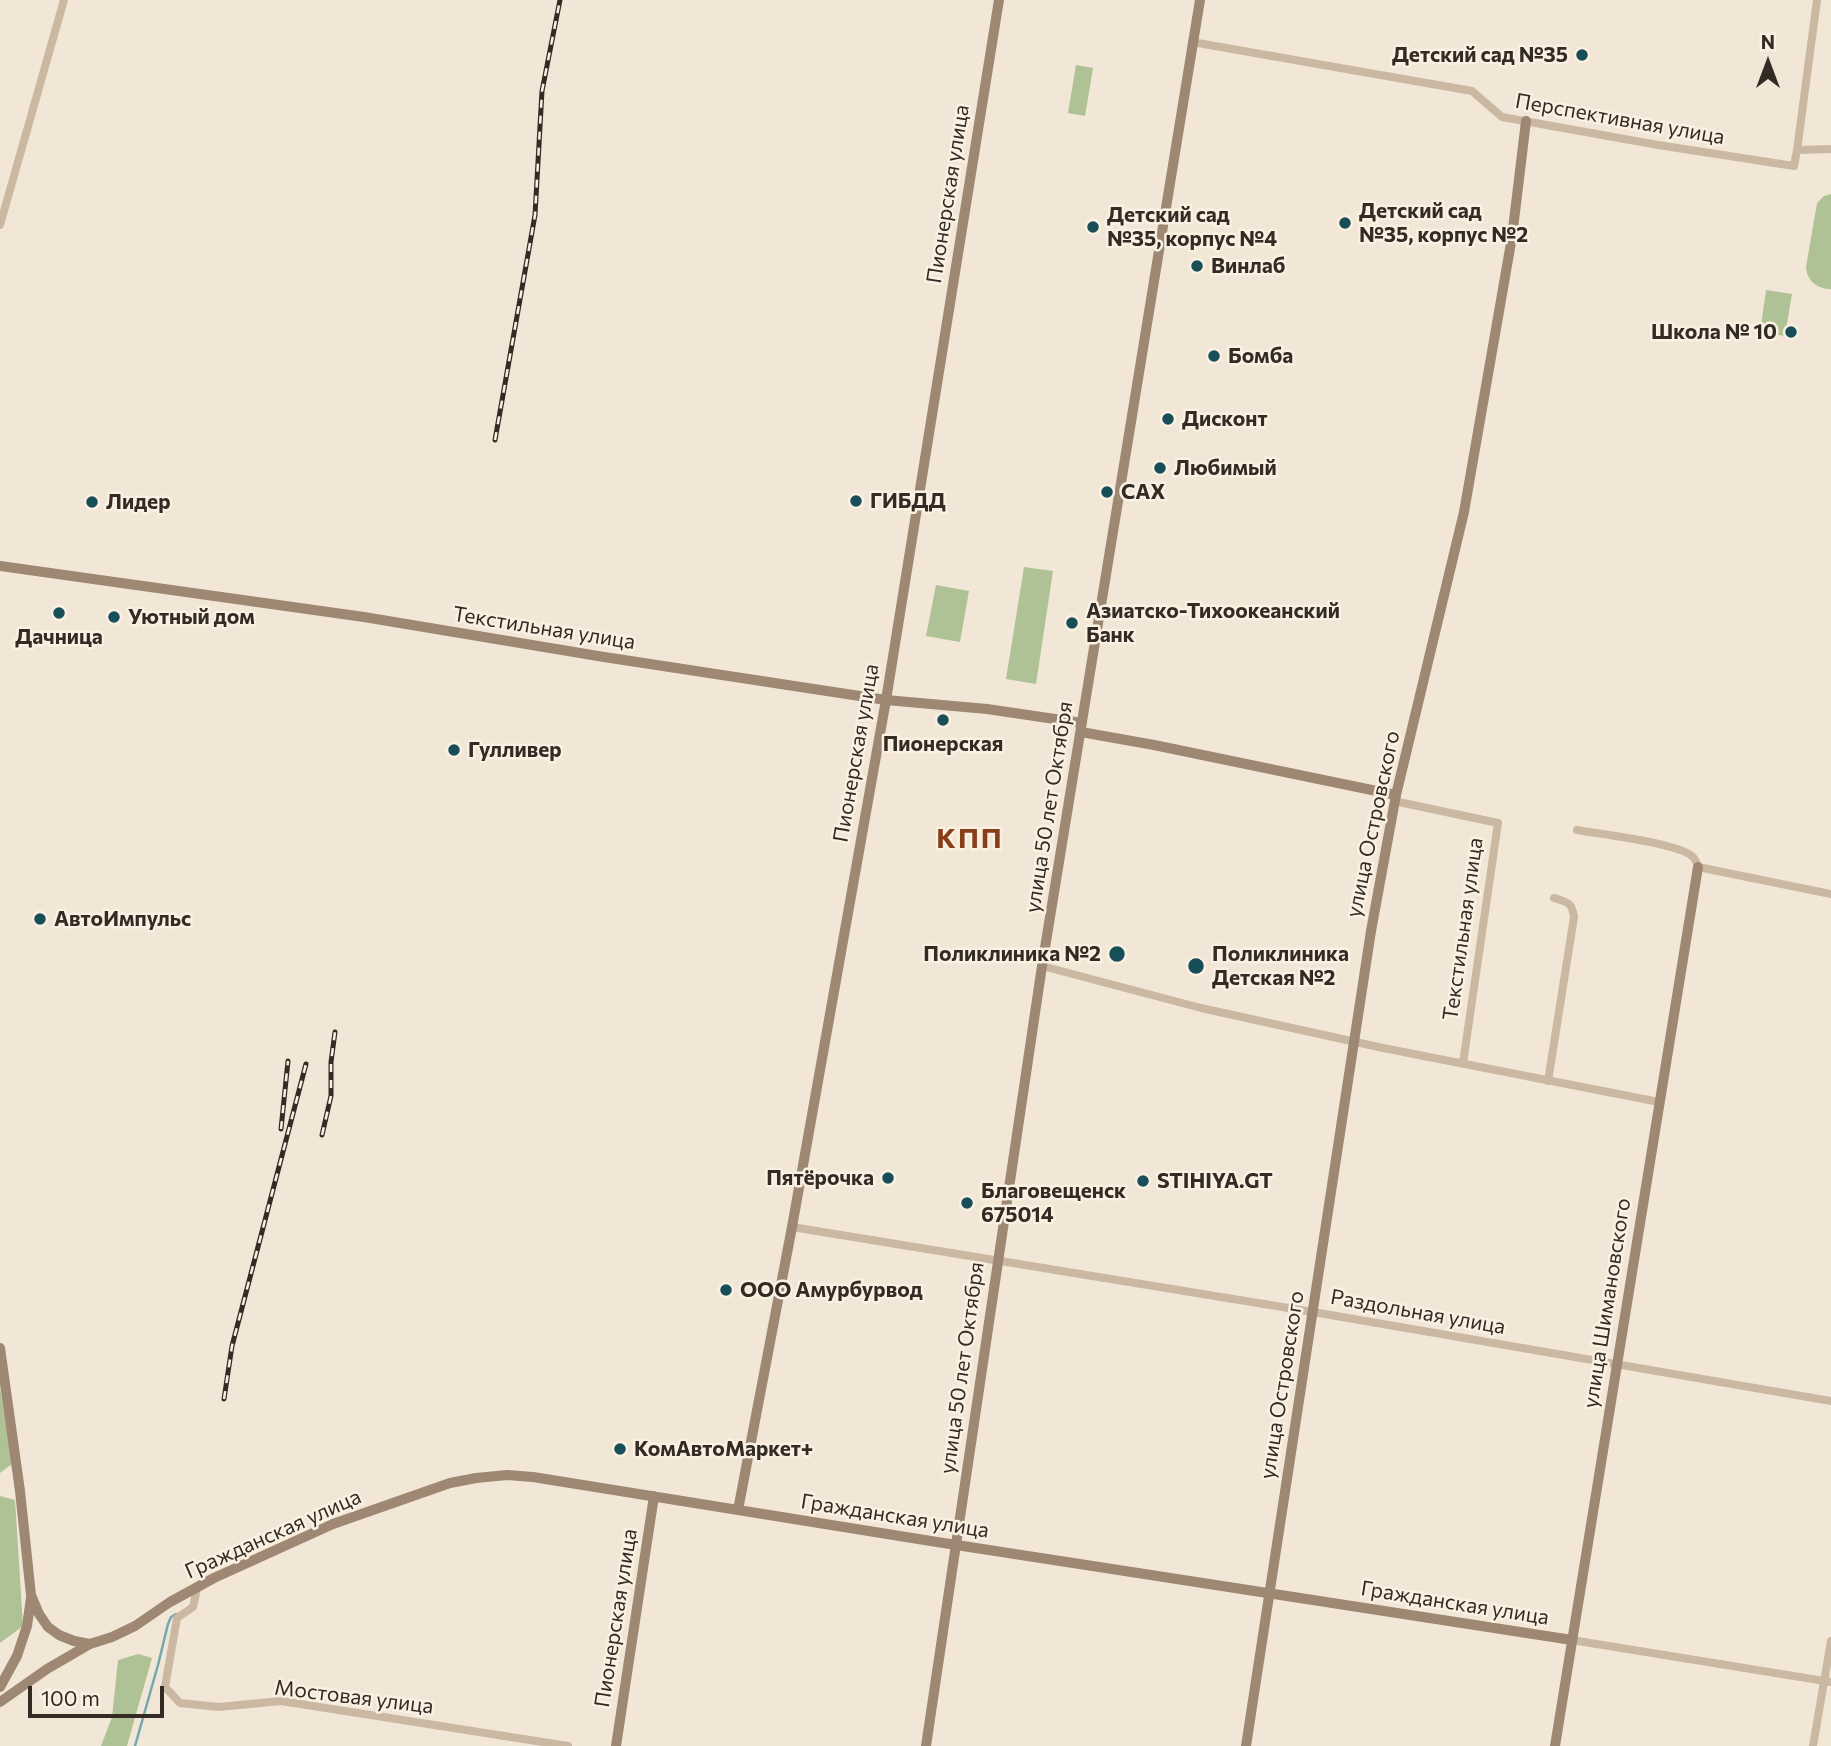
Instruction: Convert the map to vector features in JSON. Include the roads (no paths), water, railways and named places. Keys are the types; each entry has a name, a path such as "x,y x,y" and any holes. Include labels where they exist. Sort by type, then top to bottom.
{"street":[{"path":"0,225 64,0"},
{"name":"Пионерская улица","path":"738,1510 792,1227 886,699 999,0"},
{"name":"улица 50 лет Октября","path":"926,1746 1042,966 1200,0"},
{"path":"1797,150 1816,0"},
{"name":"Перспективная улица","path":"1192,42 1472,91 1502,117 1658,145 1794,166 1797,150 1831,149"},
{"name":"улица Островского","path":"1246,1746 1373,917 1395,798 1464,512 1513,237 1526,121"},
{"name":"Текстильная улица","path":"0,566 363,617 593,656 886,699 987,709 1081,727 1498,822 1463,1063"},
{"path":"1577,830 1666,846 1694,858 1698,867 1831,894"},
{"name":"улица Шимановского","path":"1555,1746 1698,867"},
{"path":"1548,1081 1574,917 1573,908 1568,902 1554,898"},
{"path":"1042,966 1201,1008 1383,1048 1660,1102"},
{"name":"Раздольная улица","path":"792,1227 1313,1312 1831,1401"},
{"path":"0,1348 20,1490 31,1595 27,1626 17,1656 0,1687"},
{"name":"Гражданская улица","path":"0,1702 47,1669 90,1644 135,1626 170,1602 215,1578 333,1524 450,1483 507,1475 1827,1681"},
{"name":"Пионерская улица","path":"616,1746 654,1496"},
{"name":"Мостовая улица","path":"197,1589 193,1606 177,1618 165,1687 180,1703 219,1707 281,1701 568,1746"},
{"path":"31,1595 48,1627 59,1635 90,1644"},
{"path":"1813,1746 1827,1681 1831,1641"}],"waterway":[{"path":"135,1746 168,1624 176,1614"}],"railway":[{"path":"495,440 535,215 542,91 560,0"},
{"path":"322,1135 331,1096 331,1062 335,1032"},
{"path":"281,1129 288,1061"},
{"path":"224,1399 232,1346 306,1064"}],"place":[{"name":"Детский сад №35","path":"1582,55"},
{"name":"Детский сад №35, корпус №2","path":"1345,223"},
{"name":"Детский сад №35, корпус №4","path":"1093,227"},
{"name":"Винлаб","path":"1197,266"},
{"name":"Школа № 10","path":"1791,332"},
{"name":"Бомба","path":"1214,356"},
{"name":"Дисконт","path":"1168,419"},
{"name":"Любимый","path":"1160,468"},
{"name":"САХ","path":"1107,492"},
{"name":"ГИБДД","path":"856,501"},
{"name":"Лидер","path":"92,502"},
{"name":"Дачница","path":"59,613"},
{"name":"Уютный дом","path":"114,617"},
{"name":"Азиатско-Тихоокеанский Банк","path":"1072,623"},
{"name":"Пионерская","path":"943,720"},
{"name":"Гулливер","path":"454,750"},
{"name":"АвтоИмпульс","path":"40,919"},
{"name":"Поликлиника №2","path":"1117,954"},
{"name":"Поликлиника Детская №2","path":"1196,966"},
{"name":"Пятёрочка","path":"888,1178"},
{"name":"STIHIYA.GT","path":"1143,1181"},
{"name":"Благовещенск 675014","path":"967,1203"},
{"name":"ООО Амурбурвод","path":"726,1290"},
{"name":"КомАвтоМаркет+","path":"620,1449"}],"district":[{"name":"КПП","path":"970,839"}]}
